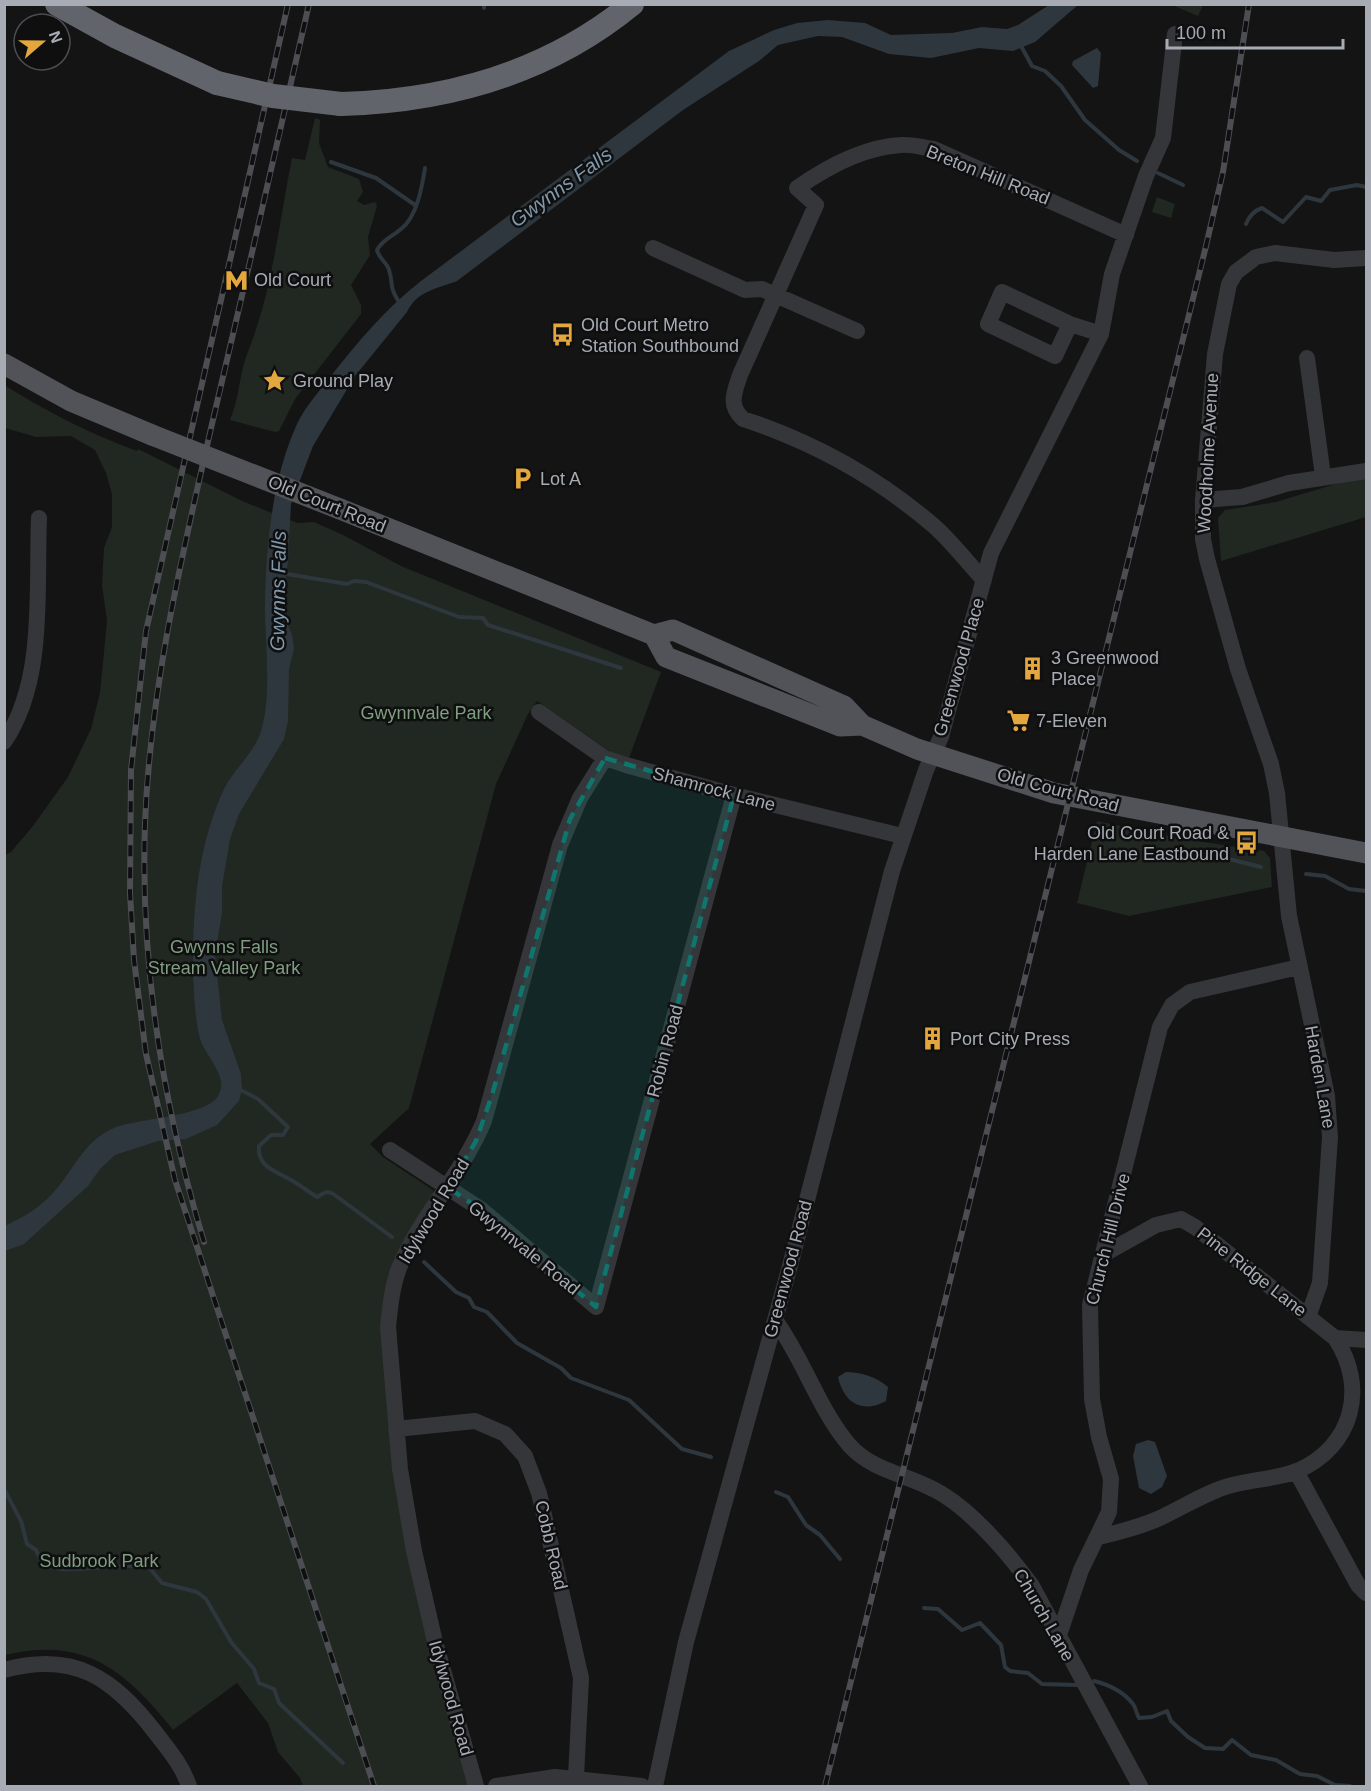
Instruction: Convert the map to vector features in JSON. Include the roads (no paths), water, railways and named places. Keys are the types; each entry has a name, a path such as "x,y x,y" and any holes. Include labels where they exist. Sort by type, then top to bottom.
{"highway":[{"path":"57,4 115,36 217,83 273,96 341,104 421,98 501,78 576,43 632,4"}],"main road":[{"name":"Old Court Road","path":"4,364 71,401 152,435 654,635 673,630 844,706 862,725 932,754 1054,793 1366,853"}],"street":[{"path":"984,580 992,553 1101,334 1112,274 1146,176 1163,138 1175,33"},
{"name":"Breton Hill Road","path":"775,294 816,206 797,188 821,171 873,149 888,146 904,144 934,149 1126,235"},
{"path":"653,248 745,290 762,289 857,331"},
{"name":"Woodholme Avenue","path":"1281,836 1277,793 1271,764 1238,669 1203,538 1203,500 1215,354 1229,284 1236,272 1256,257 1275,253 1334,260 1366,258"},
{"path":"1070,324 1055,356 988,324 1002,292 1070,324 1101,334"},
{"path":"775,294 733,397 735,412 743,419 783,433 851,465 935,527 984,580"},
{"path":"1306,358 1323,476"},
{"path":"1203,500 1242,497 1273,487 1323,476 1366,471"},
{"path":"4,742 24,705 31,677 39,518"},
{"name":"Greenwood Place","path":"932,754 941,736 951,704 984,580"},
{"name":"Shamrock Lane","path":"539,712 605,758 734,795 902,836"},
{"name":"Greenwood Road","path":"655,1786 686,1642 775,1320 902,836 932,754"},
{"name":"Idylwood Road","path":"476,1786 423,1597 406,1507 396,1429 388,1327 393,1288 400,1267 476,1141 489,1104 560,845 580,798 605,758"},
{"name":"Robin Road","path":"596,1307 734,795"},
{"name":"Harden Lane","path":"1281,836 1285,888 1299,967 1327,1096 1330,1137 1320,1283 1308,1317"},
{"name":"Church Hill Drive","path":"1058,1638 1081,1570 1099,1537 1109,1512 1112,1494 1111,1479 1095,1418 1089,1323 1094,1287 1165,1014 1181,997 1190,992 1299,967"},
{"name":"Gwynnvale Road","path":"390,1150 482,1210 596,1307"},
{"name":"Pine Ridge Lane","path":"1104,1254 1156,1225 1181,1219 1195,1227 1335,1338"},
{"name":"Church Lane","path":"775,1320 789,1338 830,1415 850,1445 868,1461 921,1483 954,1503 1022,1571 1140,1786"},
{"path":"1099,1537 1146,1524 1219,1489 1296,1471 1330,1447 1349,1417 1353,1397 1350,1365 1335,1338"},
{"path":"1335,1338 1366,1340"},
{"name":"Cobb Road","path":"396,1429 475,1421 505,1434 525,1456 538,1493 579,1668 581,1696 576,1777"},
{"path":"1296,1471 1358,1585 1366,1593"},
{"path":"4,1670 36,1663 53,1663 90,1673 106,1681 137,1708 180,1765 189,1786"},
{"path":"496,1786 539,1778 576,1777 642,1786"}],"water":[{"name":"Gwynns Falls","path":"1049,5 1078,5 1035,42 1013,51 979,48 931,58 889,54 842,37 818,36 778,45 759,61 683,110 457,281 416,299 355,376 313,446 291,504 284,590 286,620 294,649 289,669 288,721 284,739 239,814 230,839 222,886 222,913 215,955 222,1020 241,1074 242,1089 239,1101 217,1125 186,1139 158,1141 115,1155 100,1169 88,1186 24,1244 5,1251 5,1226 28,1214 48,1198 93,1141 114,1128 200,1108 211,1103 221,1090 220,1076 199,1036 196,1013 193,952 200,869 209,828 224,789 258,739 264,717 267,686 265,605 269,536 276,490 288,445 300,418 312,400 351,351 408,291 729,51 774,30 797,23 828,20 865,23 891,35 952,33 982,27 1007,29 1018,25"},
{"path":"1097,48 1101,53 1098,86 1093,88 1072,65 1073,61"},
{"path":"846,1372 868,1376 884,1383 888,1387 886,1401 869,1406 855,1404 845,1394 838,1377"},
{"path":"1148,1440 1155,1442 1167,1476 1162,1487 1151,1494 1139,1488 1133,1456 1136,1444"}],"waterway":[{"path":"1021,46 1032,66 1045,71 1061,86 1085,120 1119,150 1137,161"},
{"path":"331,162 376,178 415,205"},
{"path":"399,302 392,288 388,267 377,250 407,224 418,201 425,168"},
{"path":"1158,173 1183,185"},
{"path":"1246,224 1252,214 1262,208 1283,222 1306,197 1321,201 1330,190 1357,185 1366,187"},
{"path":"281,573 347,584 354,581 366,582 459,617 483,618 488,625 621,668"},
{"path":"1188,856 1221,857 1261,867"},
{"path":"1306,874 1325,876 1349,889 1366,891"},
{"path":"237,1088 258,1099 288,1127 283,1135 271,1135 259,1146 259,1153 265,1164 317,1197 326,1192 332,1193 392,1237"},
{"path":"424,1262 456,1292 469,1298 474,1307 487,1312 517,1343 561,1368 571,1378 629,1400 682,1449 711,1457"},
{"path":"4,1489 21,1521 27,1544 36,1550 42,1563 60,1569 147,1565 162,1583 197,1592 206,1599 231,1642 254,1669 259,1683 274,1689 279,1703 343,1763"},
{"path":"776,1492 788,1497 806,1525 820,1535 840,1559"},
{"path":"924,1608 938,1609 962,1630 980,1623 1001,1645 1005,1667 1010,1671 1028,1673 1042,1684 1078,1685"},
{"path":"1094,1681 1125,1695 1134,1706 1139,1718 1152,1717 1167,1711 1171,1721 1188,1737 1205,1748 1223,1749 1232,1740 1251,1755 1276,1760 1300,1774 1317,1776 1335,1785 1350,1786"}],"railway":[{"path":"288,4 146,631 131,770 130,893 134,960 146,1054 175,1180 374,1786"},
{"path":"204,1242 177,1139 157,1035 146,930 144,877 148,773 160,672 179,573 309,4"},
{"path":"825,1786 1206,246 1223,172 1249,4"}],"place":[{"name":"Old Court","path":"236,280"},
{"name":"Old Court Metro Station Southbound","path":"563,335"},
{"name":"Ground Play","path":"275,381"},
{"name":"Lot A","path":"522,479"},
{"name":"3 Greenwood Place","path":"1033,668"},
{"name":"7-Eleven","path":"1018,721"},
{"name":"Old Court Road & Harden Lane Eastbound","path":"1247,843"},
{"name":"Port City Press","path":"932,1039"}],"park label":[{"name":"Gwynnvale Park","path":"426,713"},
{"name":"Gwynns Falls Stream Valley Park","path":"224,957"},
{"name":"Sudbrook Park","path":"99,1561"}]}
